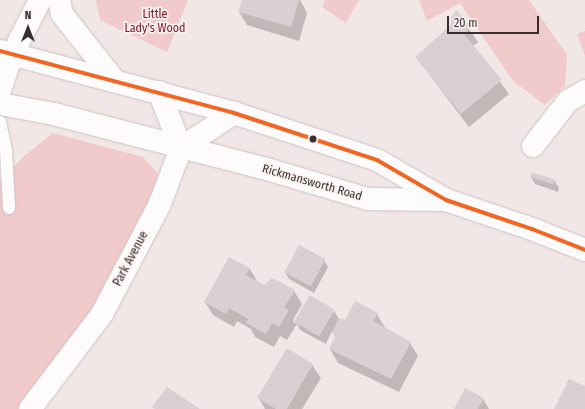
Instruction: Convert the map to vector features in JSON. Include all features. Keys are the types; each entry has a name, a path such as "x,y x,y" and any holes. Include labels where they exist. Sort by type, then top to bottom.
{"main road":[{"path":"0,90 6,53 40,0"},
{"path":"59,0 62,14 114,80"},
{"path":"6,53 114,80 234,113 377,160 446,200 532,228 585,250"},
{"path":"533,146 568,102 585,91"},
{"path":"159,92 181,148 234,113"},
{"name":"Rickmansworth Road","path":"0,104 54,114 270,170 368,199 446,200"},
{"name":"Park Avenue","path":"30,409 102,314 159,206 181,148"}],"lane":[{"path":"0,122 6,150 9,208"}],"green space":[{"name":"Little Lady's Wood","path":"96,0 188,0 167,52 100,20"},
{"path":"325,0 359,0 346,23 322,7"},
{"path":"419,0 529,0 567,55 565,86 545,105 513,81 460,3 427,21"},
{"path":"585,31 585,56 577,34"},
{"path":"53,133 143,157 160,176 95,308 19,409 0,409 0,182 23,157"}],"building":[{"path":"242,0 299,0 291,27 238,12"},
{"path":"456,10 471,27 464,34 502,80 461,114 415,57 451,25 451,18"},
{"path":"532,172 555,180 553,185 530,177"},
{"path":"299,245 325,259 311,286 284,272"},
{"path":"229,257 250,268 246,275 264,285 272,278 295,290 284,308 289,310 279,327 272,323 266,334 246,323 248,319 229,308 226,314 204,302"},
{"path":"310,295 335,310 319,337 294,322"},
{"path":"355,301 378,313 373,321 411,342 391,379 329,349 336,335 332,332 339,318 345,320"},
{"path":"287,348 313,364 287,409 276,409 257,398"},
{"path":"569,379 585,386 585,409 554,409"},
{"path":"167,387 200,409 155,409 152,407"},
{"path":"465,388 484,398 478,409 454,409"}],"transit line":[{"path":"0,51 234,113 377,160 446,200 532,229 585,250"}]}
